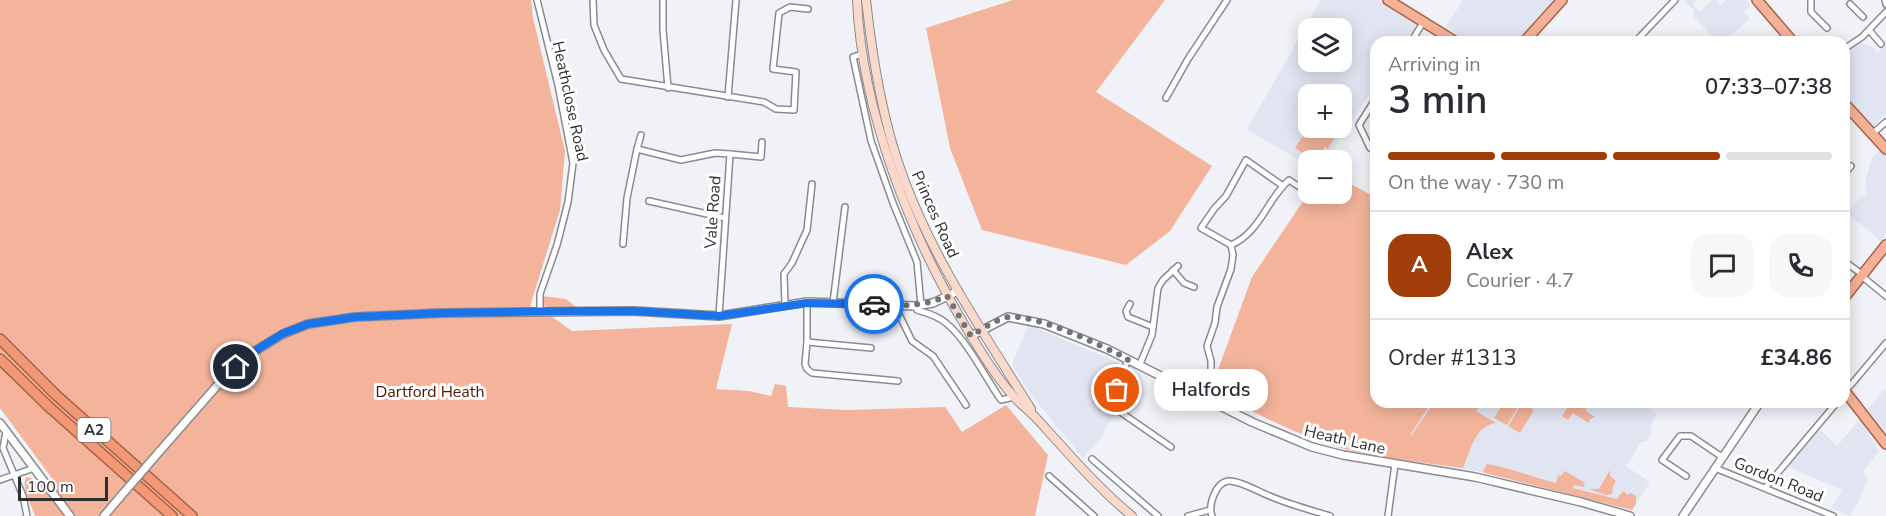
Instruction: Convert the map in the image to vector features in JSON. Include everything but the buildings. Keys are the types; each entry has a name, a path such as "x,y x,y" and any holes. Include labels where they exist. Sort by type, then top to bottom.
{"highway":[{"name":"A2","path":"0,339 56,395 192,516"},
{"name":"A2","path":"0,359 65,422 172,516"}],"main road":[{"name":"Princes Road","path":"857,0 862,54 875,112 897,184 923,247 947,296 971,336 1014,397 1087,474 1132,516"},
{"name":"Princes Road","path":"866,0 883,111 905,182 933,246 981,331 1036,418"},
{"path":"1388,0 1447,36"},
{"path":"1529,36 1562,0"},
{"path":"1757,0 1788,36"},
{"path":"1850,111 1886,149"},
{"path":"1850,290 1886,245"},
{"path":"1850,394 1886,444"}],"street":[{"name":"Heathclose Road","path":"537,0 558,85 573,163 568,201 557,245 540,294 540,311"},
{"path":"593,0 594,25 604,50 621,79 764,102 776,109 794,110 796,72 773,69 779,13 790,7 808,9"},
{"path":"663,0 668,88"},
{"path":"728,97 736,0"},
{"path":"1166,98 1188,59 1227,0"},
{"path":"1641,36 1675,0"},
{"path":"1812,0 1811,12 1827,28"},
{"path":"1850,4 1863,17"},
{"path":"1850,45 1862,37 1870,26 1886,12"},
{"path":"1415,36 1424,21"},
{"path":"1870,26 1881,44"},
{"name":"Princes Road","path":"862,54 853,57 863,109 877,158 917,262 917,310 935,315 946,323 959,337 1001,400 1014,397"},
{"path":"1370,108 1359,125 1370,148"},
{"path":"1872,134 1886,122"},
{"path":"623,244 627,198 641,135"},
{"name":"Vale Road","path":"719,316 730,154 760,157 762,142"},
{"path":"638,149 681,160 715,153 730,154"},
{"path":"877,158 888,154"},
{"path":"1201,395 1211,372 1208,346 1215,323 1216,307 1231,269 1233,255 1231,245 1201,228 1226,196 1246,160 1283,186"},
{"path":"1231,245 1241,241 1257,225 1289,180 1298,186"},
{"path":"785,305 784,274 807,230 812,184"},
{"path":"649,201 725,218"},
{"path":"833,303 845,207"},
{"path":"1850,265 1886,296"},
{"path":"1140,364 1153,327 1157,290 1163,280 1179,266"},
{"path":"1173,270 1185,284 1194,287"},
{"path":"104,516 236,367 265,344 282,334 308,324 355,317 540,311 634,311 719,316 807,303 918,305 933,303 958,291"},
{"path":"807,303 805,364 807,369 812,373 898,381"},
{"path":"1130,304 1126,311 1128,317 1153,327"},
{"path":"895,306 912,340 933,356 966,405"},
{"name":"Heath Lane","path":"971,336 1008,317 1021,318 1060,329 1140,364 1252,422 1312,447 1475,477 1630,516"},
{"path":"807,342 871,348"},
{"path":"1850,384 1886,343"},
{"path":"1128,359 1117,390 1116,409 1171,447"},
{"path":"1683,515 1755,408"},
{"path":"1765,488 1832,408"},
{"path":"0,423 70,516"},
{"path":"6,432 3,448 22,496 27,516"},
{"path":"1686,476 1660,458 1678,437 1692,436 1722,458"},
{"path":"1092,459 1158,516"},
{"path":"1388,516 1395,464"},
{"path":"0,480 34,468"},
{"name":"Gordon Road","path":"1715,468 1820,514 1833,516"},
{"path":"1049,476 1094,516"},
{"path":"1188,516 1211,513 1213,497 1222,484 1228,481 1330,516"},
{"path":"1082,516 1087,509"}],"shaded area":[{"path":"1321,0 1379,0 1417,24 1409,36 1370,36 1370,94 1352,121 1352,84 1298,84 1298,138 1341,138 1333,150 1298,150 1298,160 1247,129 1298,40 1298,72 1352,72 1352,18 1311,18"},
{"path":"1463,0 1555,0 1521,36 1459,36 1446,27"},
{"path":"1684,0 1697,0 1692,4 1700,12 1712,0 1716,0 1721,5 1727,0 1746,0 1751,5 1744,12 1750,19 1729,36 1713,36 1694,17 1694,10"},
{"path":"1860,42 1871,46 1878,53 1886,45 1886,114 1874,126 1871,126 1850,100 1850,48"},
{"path":"1881,149 1886,155 1886,233 1882,242 1850,215 1850,210 1861,197 1867,194 1865,182 1873,157"},
{"path":"1028,325 1119,363 1110,396 1110,410 1115,415 1106,426 1103,436 1083,458 1032,396 1012,365"},
{"path":"1370,382 1370,408 1647,408 1657,414 1651,424 1651,433 1646,441 1641,442 1626,466 1650,482 1632,510 1477,471 1362,452 1329,444"},
{"path":"1886,388 1886,433 1868,408"},
{"path":"1860,419 1879,451 1863,472 1868,478 1857,505 1849,516 1831,508 1843,490 1788,467 1820,429 1837,446"}],"green space":[{"name":"Dartford Heath","path":"0,0 531,0 533,18 565,151 560,210 531,303 530,314 548,314 572,331 732,324 716,389 749,391 771,396 775,384 786,386 788,407 848,410 945,407 962,432 1006,405 1048,455 1035,516 35,516 26,491 26,477 34,480 45,490 54,481 0,408"},
{"path":"1013,0 1165,0 1096,92 1212,166 1170,231 1126,265 982,230 950,148 926,28"},
{"path":"1301,138 1334,138 1328,149 1325,147 1323,150 1298,150 1295,148"},
{"path":"1352,185 1370,194 1370,408 1428,408 1411,436 1430,408 1478,408 1476,411 1496,423 1489,425 1478,434 1463,468 1380,456 1331,445 1289,429 1222,396 1215,378 1252,277 1301,204 1352,204"},
{"path":"542,296 566,299 576,307 547,309 543,304"},
{"path":"1500,408 1517,408 1507,425 1494,418"},
{"path":"1519,408 1534,410 1520,433 1508,426"},
{"path":"1567,408 1585,408 1587,412 1595,417 1590,419 1589,423 1573,413 1568,420 1562,416"},
{"path":"1487,464 1556,483 1558,475 1561,476 1565,471 1585,483 1583,487 1574,485 1573,488 1617,499 1623,491 1628,495 1630,493 1636,496 1636,504 1632,510 1485,473 1483,471"},
{"path":"1610,470 1610,476 1616,481 1612,494 1606,495 1589,489 1599,489"}],"way so far":[{"path":"874,304 915,306 933,303 947,296 971,336 1008,317 1021,318 1060,329 1128,359 1117,390"}],"place":[{"name":"Halfords","path":"1117,390"}],"route":[{"path":"236,367 250,354 282,334 308,324 355,317 575,311 634,311 719,316 807,303 874,304"}]}
